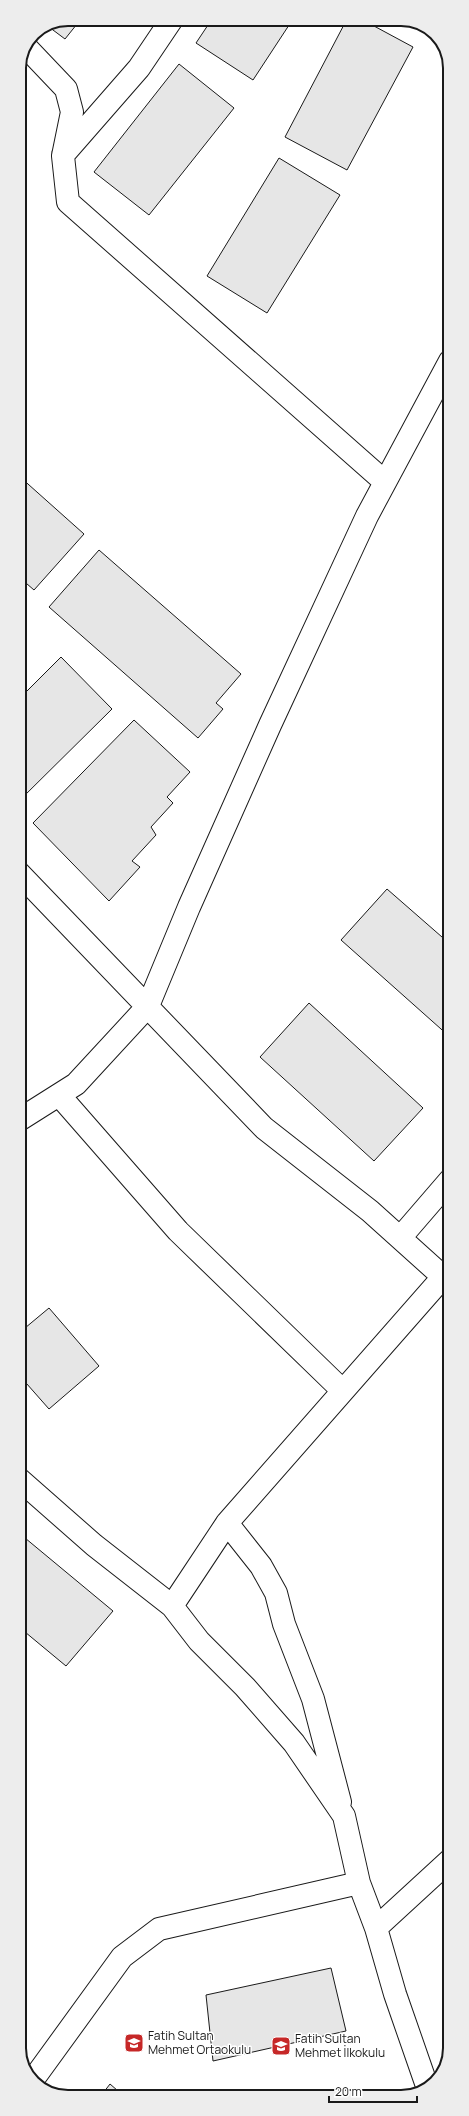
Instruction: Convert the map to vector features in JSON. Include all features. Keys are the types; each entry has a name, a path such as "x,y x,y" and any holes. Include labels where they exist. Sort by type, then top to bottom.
{"street":[{"path":"63,156 139,68 167,26"},
{"path":"30,51 66,89 72,112 63,156 68,202 385,482"},
{"path":"26,1116 76,1084 148,1006 189,907 270,725 367,516 443,374"},
{"path":"26,880 264,1128 370,1211 443,1277"},
{"path":"59,1095 178,1231 342,1390"},
{"path":"400,1238 443,1188"},
{"path":"172,1606 226,1523 342,1390 443,1283"},
{"path":"26,1485 94,1546 172,1606 199,1641 245,1687 294,1742 344,1816"},
{"path":"226,1523 261,1566 276,1594 284,1624 314,1699 344,1816 359,1883 376,1928 395,1994 425,2082"},
{"path":"376,1928 443,1866"},
{"path":"36,2076 122,1957 159,1929 359,1883"}],"building":[{"path":"75,26 65,39 52,29"},
{"path":"207,26 288,26 253,80 196,43"},
{"path":"343,26 374,26 413,47 347,170 285,137"},
{"path":"179,64 234,108 149,215 94,172"},
{"path":"279,158 340,195 267,313 207,276"},
{"path":"26,482 84,534 34,590 26,583"},
{"path":"99,550 241,674 216,703 223,709 198,738 49,607"},
{"path":"61,657 112,709 26,794 26,692"},
{"path":"134,720 190,772 167,797 173,803 151,827 156,835 132,861 140,867 109,901 33,823"},
{"path":"387,889 443,938 443,1031 341,940"},
{"path":"309,1003 423,1108 374,1161 260,1057"},
{"path":"49,1308 99,1366 49,1409 26,1383 26,1327"},
{"path":"26,1539 113,1611 66,1666 26,1633"},
{"path":"331,1968 346,2031 213,2061 206,1995"},
{"path":"110,2084 117,2090 105,2090"}],"place":[{"name":"Fatih Sultan Mehmet Ortaokulu","path":"134,2043"},
{"name":"Fatih Sultan Mehmet İlkokulu","path":"281,2046"}]}
